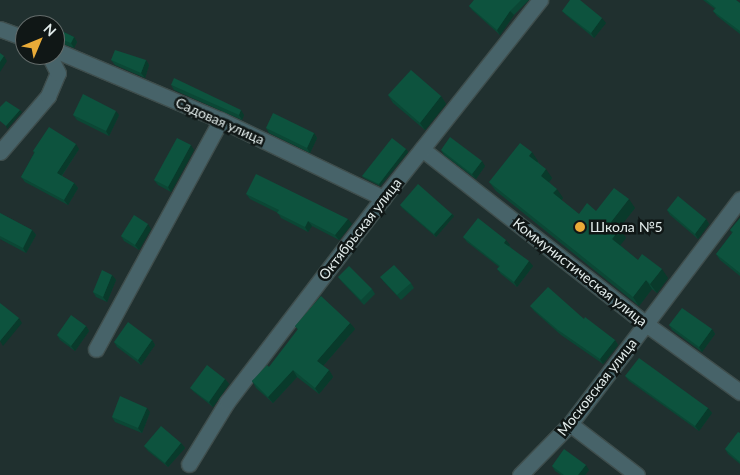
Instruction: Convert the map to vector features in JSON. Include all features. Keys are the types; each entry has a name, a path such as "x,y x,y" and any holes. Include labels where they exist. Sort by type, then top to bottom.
{"street":[{"name":"Октябрьская улица","path":"189,464 227,402 383,198 540,0"},
{"path":"0,29 15,34"},
{"name":"Садовая улица","path":"65,54 221,120 383,198"},
{"path":"0,152 48,96 58,73 54,65"},
{"path":"96,349 221,120"},
{"name":"Коммунистическая улица","path":"422,149 646,324 740,392"},
{"name":"Московская улица","path":"520,475 570,424 740,199"},
{"path":"570,424 637,475"}],"building":[{"path":"474,0 521,0 510,11 497,30 469,6"},
{"path":"570,0 580,0 602,18 591,33 562,11"},
{"path":"706,0 736,0 740,3 740,31 713,11 716,8"},
{"path":"65,33 74,37 71,43 65,41"},
{"path":"115,50 146,60 141,73 111,60"},
{"path":"0,53 4,56 0,62"},
{"path":"411,70 441,96 420,123 388,95"},
{"path":"174,78 241,110 239,115 171,85"},
{"path":"83,94 116,111 106,131 73,115"},
{"path":"6,101 20,110 6,126 0,121 0,107"},
{"path":"273,113 314,133 307,148 266,128"},
{"path":"49,127 76,144 57,173 74,183 64,200 21,177 35,152 33,151"},
{"path":"450,137 482,161 472,174 441,150"},
{"path":"177,138 191,145 168,187 154,180"},
{"path":"392,138 406,149 379,184 362,176"},
{"name":"Школа №5","path":"520,143 532,152 529,156 546,169 541,176 557,189 553,193 579,214 587,203 596,211 614,188 629,199 611,222 620,229 612,239 638,260 642,254 662,269 650,284 646,280 633,297 489,182"},
{"path":"256,174 348,219 335,235 308,221 305,227 277,213 279,210 246,194"},
{"path":"418,184 452,214 434,234 400,205"},
{"path":"678,196 706,219 695,234 667,210"},
{"path":"0,213 32,230 23,248 0,236"},
{"path":"134,215 148,224 135,245 121,236"},
{"path":"478,218 506,240 504,243 529,261 514,282 497,269 500,266 463,237"},
{"path":"740,218 740,273 716,254 733,232 730,230"},
{"path":"394,265 411,283 397,295 380,277"},
{"path":"349,266 372,289 361,300 338,277"},
{"path":"102,270 112,275 103,297 93,292"},
{"path":"548,287 584,319 585,317 615,340 600,359 558,330 530,306"},
{"path":"321,296 350,323 317,361 329,370 315,388 293,370 268,397 252,381 267,365 269,367 298,329 295,326"},
{"path":"0,303 19,318 0,341"},
{"path":"682,308 712,329 699,347 669,325"},
{"path":"71,315 86,326 71,346 57,335"},
{"path":"128,322 152,340 138,360 114,342"},
{"path":"639,358 708,408 695,426 625,376"},
{"path":"207,365 225,379 209,402 190,388"},
{"path":"120,396 147,408 138,428 112,417"},
{"path":"161,426 181,443 165,463 144,446"},
{"path":"738,432 740,433 740,462 725,449"},
{"path":"564,449 586,465 578,475 564,475 552,466"}],"place":[{"name":"Школа №5","path":"580,227"}]}
